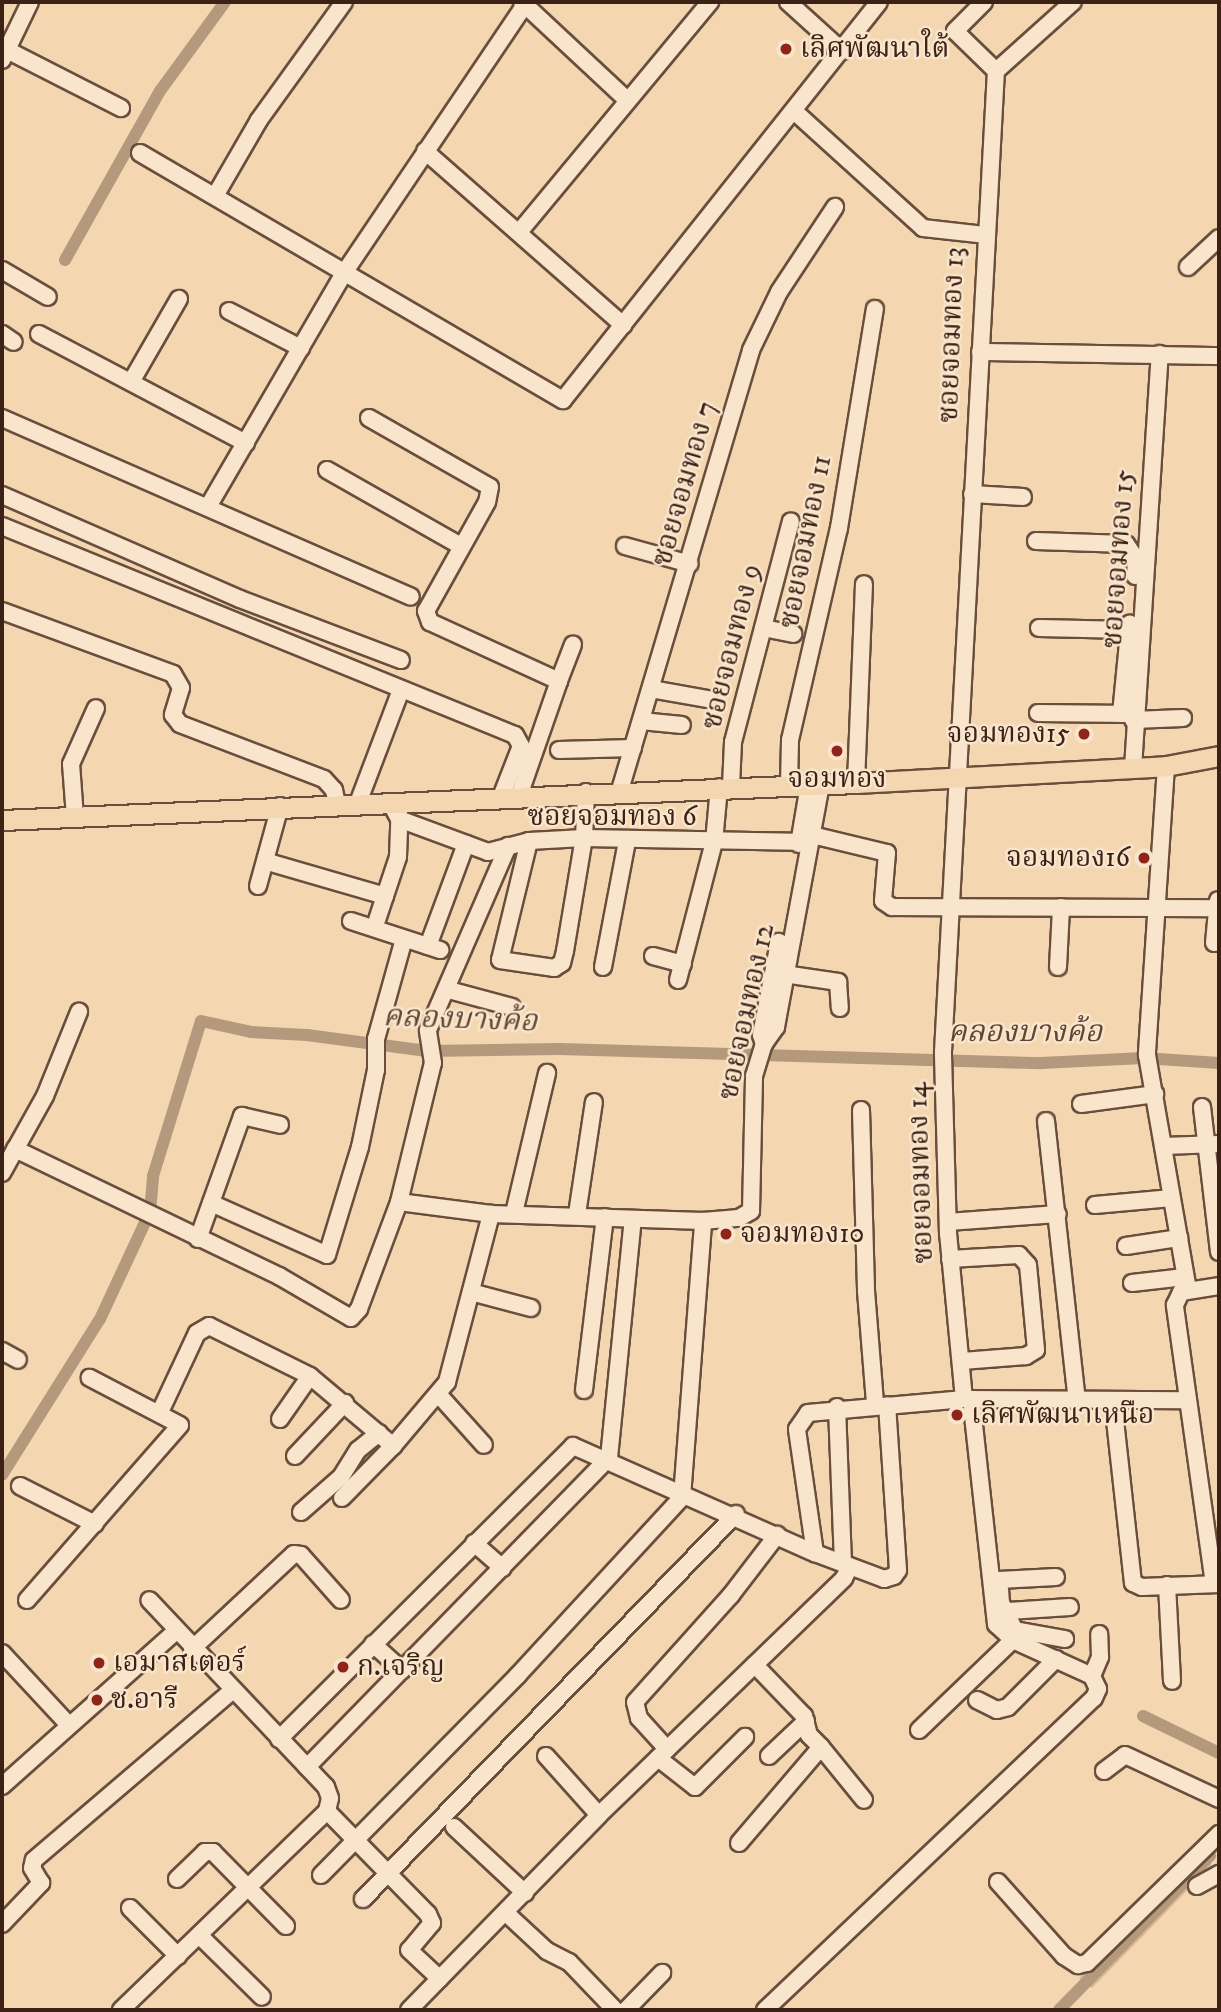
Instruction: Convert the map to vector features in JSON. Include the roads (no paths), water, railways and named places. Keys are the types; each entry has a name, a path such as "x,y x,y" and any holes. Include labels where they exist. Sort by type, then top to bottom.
{"main road":[{"path":"2,820 358,803 394,811 510,797 620,790 856,783 1133,768 1219,756"}],"street":[{"path":"30,2 5,55 121,108"},
{"path":"215,197 259,120 344,2"},
{"path":"520,231 625,99 710,2"},
{"path":"788,2 842,51"},
{"path":"141,153 561,400 566,399 879,2"},
{"path":"984,2 955,32 996,71"},
{"path":"985,235 996,71 1073,2"},
{"path":"209,505 344,273 524,3 625,99"},
{"name":"ซอยจอมทอง 13","path":"794,111 923,228 985,235 957,777"},
{"path":"425,151 520,231 622,325"},
{"name":"ซอยจอมทอง 7","path":"620,790 690,564 751,350 779,292 835,207"},
{"path":"1188,267 1219,238"},
{"path":"2,270 48,297"},
{"path":"131,382 179,299"},
{"name":"ซอยจอมทอง 11","path":"789,785 790,740 839,528 875,309"},
{"path":"229,311 300,348"},
{"path":"39,334 246,443"},
{"path":"980,352 1219,356"},
{"name":"ซอยจอมทอง 15","path":"1133,768 1130,716 1160,354"},
{"path":"2,418 209,505 411,597"},
{"path":"369,418 490,487 487,502 428,604 427,619 485,651 559,681"},
{"path":"327,470 461,547"},
{"path":"972,494 1023,496"},
{"path":"2,495 240,598 401,660"},
{"name":"ซอยจอมทอง 9","path":"678,981 715,842 733,742 791,521"},
{"path":"2,526 520,740 510,797"},
{"path":"1036,541 1131,547 1136,559 1129,630 1130,716"},
{"path":"625,546 690,564"},
{"path":"856,783 864,584"},
{"path":"232,620 240,598"},
{"path":"2,611 173,674 181,688 173,715 180,724 324,779 334,790 337,804"},
{"path":"763,628 793,634"},
{"path":"1039,628 1129,630"},
{"path":"510,797 573,645"},
{"path":"651,689 708,699"},
{"path":"358,803 401,690"},
{"path":"75,817 71,764 96,708"},
{"path":"1038,713 1183,719"},
{"path":"641,722 682,725"},
{"path":"559,750 633,748"},
{"path":"1166,765 1147,1055 1153,1074 1186,1284"},
{"name":"ซอยจอมทอง 14","path":"957,777 943,1052 950,1259 996,1624 1013,1640"},
{"name":"ซอยจอมทอง 12","path":"703,1221 739,1218 751,1211 754,1076 763,1048 776,1027 815,784"},
{"path":"529,841 501,952 503,963 554,968 562,963 584,838 586,792"},
{"path":"258,886 268,862 280,806"},
{"path":"377,920 398,857 394,811"},
{"name":"ซอยจอมทอง 6","path":"394,811 466,844 493,852 529,841 584,838 715,842 807,839 887,853 883,901 887,906 950,906"},
{"path":"763,1048 765,1009 807,839"},
{"path":"603,967 627,841"},
{"path":"351,921 434,948 466,844"},
{"path":"15,1149 151,1217 279,1276 351,1318 359,1309 399,1202 430,1050 428,1030 449,990 475,915 508,846"},
{"path":"268,862 385,896"},
{"path":"950,906 1158,907 1218,903 1214,943"},
{"path":"1058,967 1060,907"},
{"path":"211,1203 327,1255 360,1147 376,1070 375,1044 404,939"},
{"path":"653,956 683,964"},
{"path":"784,974 838,982 840,1009"},
{"path":"449,990 512,1007"},
{"path":"2,1173 45,1096 79,1012"},
{"path":"514,1213 547,1073"},
{"path":"1081,1104 1155,1094"},
{"path":"577,1214 593,1102"},
{"path":"1202,1107 1213,1144 1219,1242"},
{"path":"279,1739 573,1446 608,1458 682,1497 736,1514 815,1553 884,1578 898,1570 866,1291 860,1110"},
{"path":"198,1239 243,1115 281,1125"},
{"path":"1046,1121 1077,1401"},
{"path":"1163,1146 1213,1144"},
{"path":"1095,1205 1172,1198"},
{"path":"320,1875 518,1675 682,1497 703,1221 577,1214 491,1214 399,1202"},
{"path":"342,1498 387,1440 439,1395 458,1349 491,1214"},
{"path":"948,1222 1058,1214"},
{"path":"584,1390 605,1217"},
{"path":"307,1766 608,1458 633,1219"},
{"path":"1126,1246 1179,1238"},
{"path":"950,1259 1019,1255 1028,1265 1036,1350 1026,1356 962,1361"},
{"path":"1132,1283 1219,1286"},
{"path":"1114,1402 1133,1583 1142,1587 1217,1584 1175,1306 1176,1295 1186,1284"},
{"path":"471,1292 531,1308"},
{"path":"160,1412 204,1327 242,1339 310,1376 387,1440"},
{"path":"2,1351 18,1360"},
{"path":"280,1419 310,1376"},
{"path":"27,1600 180,1425 160,1412 90,1378"},
{"path":"439,1395 485,1445"},
{"path":"815,1553 797,1429 808,1413 837,1407 967,1399 1114,1402 1187,1399"},
{"path":"295,1456 345,1403"},
{"path":"409,2010 599,1815 844,1578 847,1564 837,1407"},
{"path":"301,1512 341,1477 358,1450 387,1440"},
{"path":"20,1486 95,1524"},
{"path":"363,1899 386,1872 736,1514"},
{"path":"745,1737 695,1787 663,1754 639,1717 635,1702 731,1595 777,1535"},
{"path":"474,1543 503,1568"},
{"path":"192,1649 295,1554 301,1555 341,1600"},
{"path":"989,1565 999,1580 1001,1603 1008,1611 1015,1630 1065,1639"},
{"path":"999,1580 1056,1577"},
{"path":"1167,1585 1172,1681"},
{"path":"121,2010 327,1811 330,1798 326,1787 307,1766 175,1632 149,1600"},
{"path":"1008,1611 1070,1606"},
{"path":"2,1786 67,1723 175,1632"},
{"path":"1092,1676 1098,1666 1099,1634"},
{"path":"765,2010 1094,1698 1098,1689 1092,1676 1013,1640 919,1730"},
{"path":"373,1644 402,1670"},
{"path":"2,1653 67,1723"},
{"path":"977,1700 997,1710 1009,1707 1056,1659"},
{"path":"755,1665 806,1721 809,1735 864,1800"},
{"path":"2,1924 41,1884 32,1868 34,1860 233,1690"},
{"path":"769,1756 806,1721"},
{"path":"739,1843 821,1747"},
{"path":"1104,1771 1125,1755 1219,1799"},
{"path":"546,1756 599,1815"},
{"path":"327,1811 430,1918 432,1923 410,1950 440,1979"},
{"path":"454,1827 524,1893"},
{"path":"998,1882 1078,1965 1087,1963 1216,1843"},
{"path":"177,1879 209,1851 249,1887 286,1926"},
{"path":"1197,1886 1219,1874"},
{"path":"130,1908 178,1956"},
{"path":"506,1913 547,1951 569,1962 615,2010"},
{"path":"200,1935 262,1997"},
{"path":"626,2010 662,1973"}],"waterway":[{"path":"65,260 160,91 225,2"},
{"name":"คลองบางค้อ","path":"2,1475 100,1319 150,1212 153,1176 201,1021 251,1032 307,1035 427,1051 559,1049 1041,1063 1144,1058 1219,1063"},
{"path":"1143,1716 1219,1753"},
{"path":"1059,2010 1210,1856"}],"place":[{"name":"เลิศพัฒนาใต้","path":"786,49"},
{"name":"จอมทอง15","path":"1084,734"},
{"name":"จอมทอง","path":"837,751"},
{"name":"จอมทอง16","path":"1144,858"},
{"name":"จอมทอง10","path":"726,1234"},
{"name":"เลิศพัฒนาเหนือ","path":"957,1415"},
{"name":"เอมาสเตอร์","path":"99,1663"},
{"name":"ก.เจริญ","path":"343,1667"},
{"name":"ช.อารี","path":"97,1700"}]}
